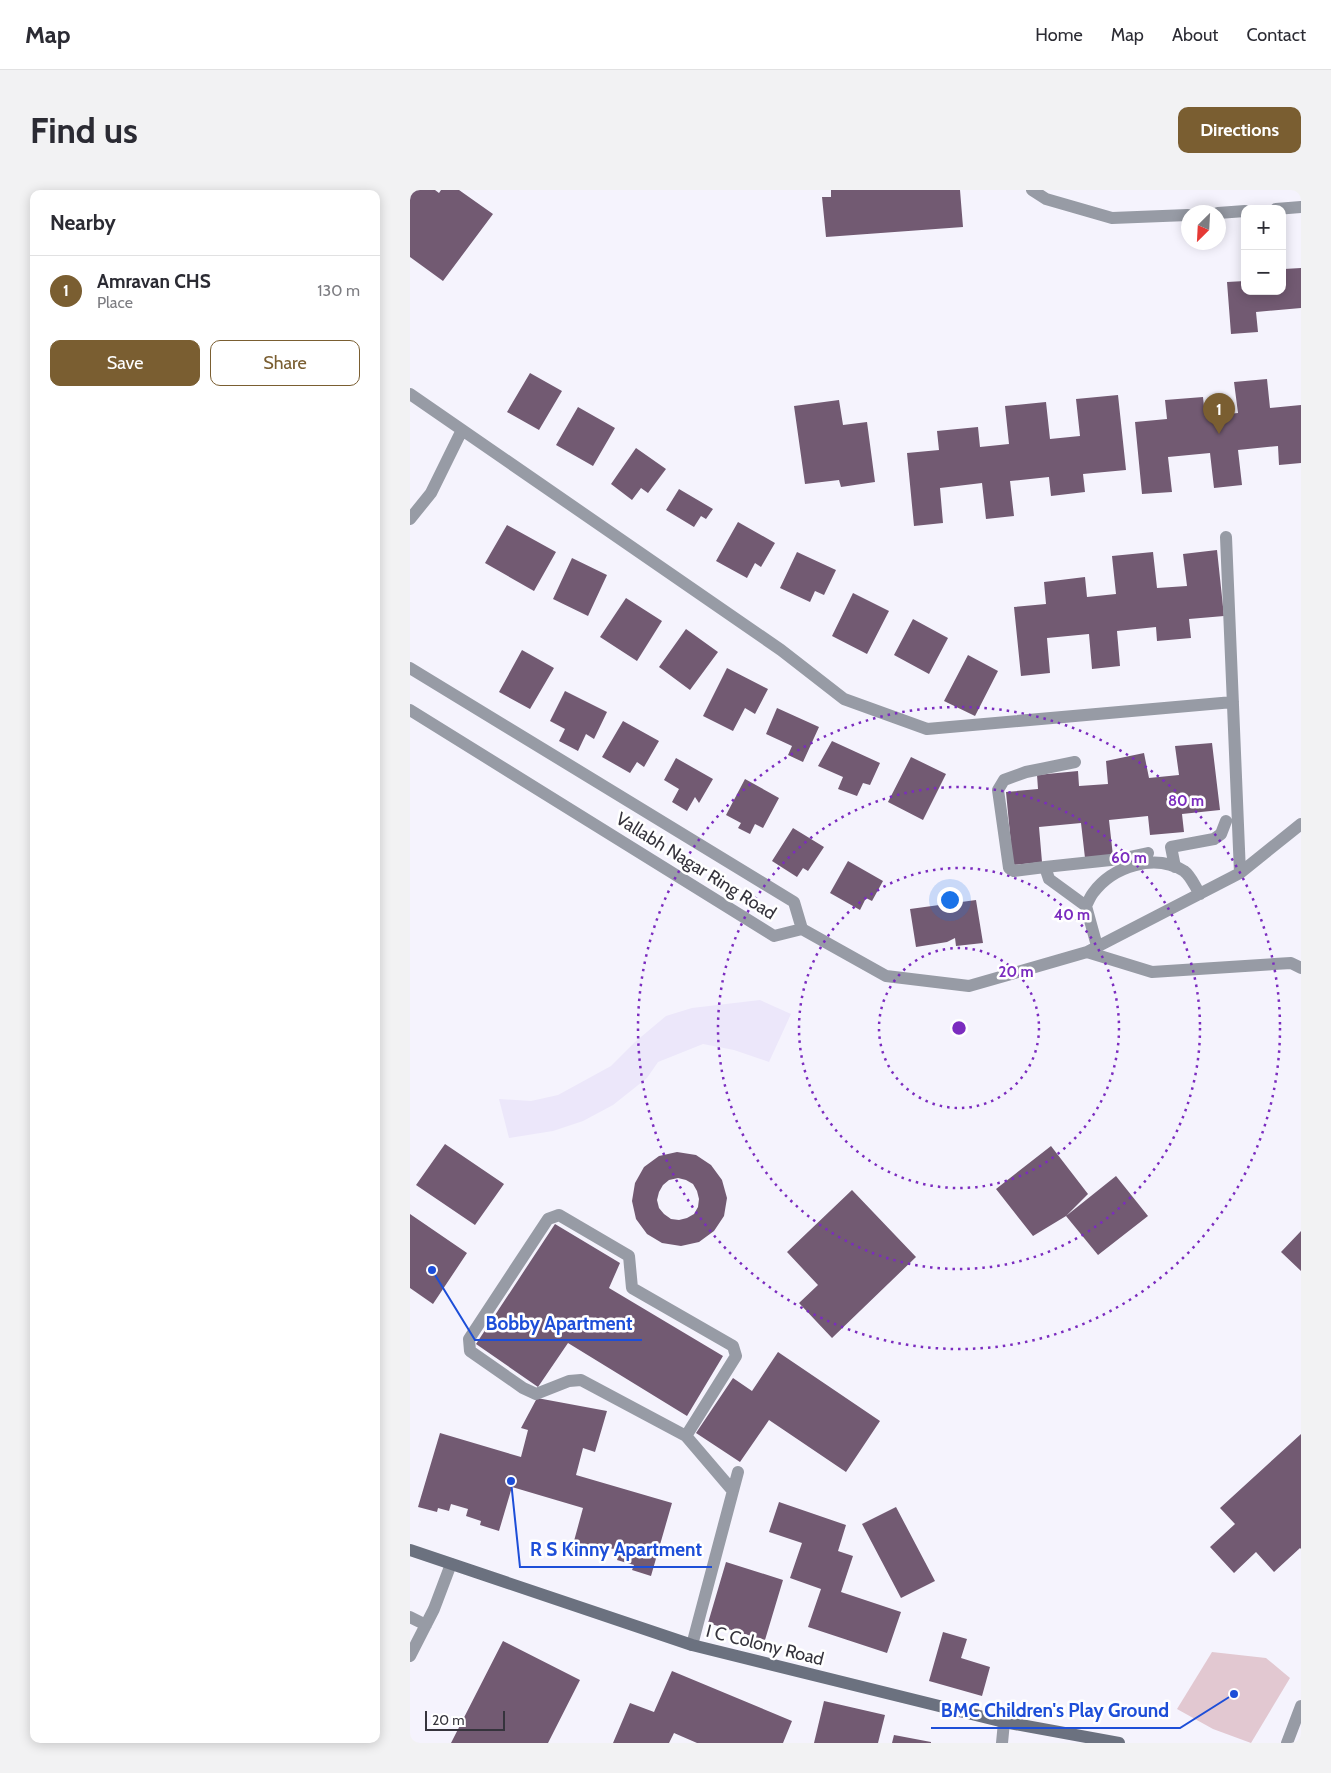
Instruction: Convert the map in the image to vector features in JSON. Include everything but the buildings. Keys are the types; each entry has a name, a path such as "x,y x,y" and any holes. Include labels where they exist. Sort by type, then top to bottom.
{"street":[{"path":"1032,190 1046,198 1112,218 1181,215"},
{"path":"1286,208 1301,207"},
{"path":"1226,212 1241,211"},
{"path":"410,394 781,650 844,699 927,729 1233,702"},
{"path":"410,519 431,493 462,430"},
{"path":"1226,537 1240,873"},
{"path":"410,668 794,902 802,929 886,976 969,986 1092,949 1240,873 1301,824"},
{"name":"Vallabh Nagar Ring Road","path":"410,710 774,936 802,929"},
{"path":"1075,762 1026,772 1004,780 998,790 1009,868 1014,871 1148,853"},
{"path":"1175,867 1171,848 1214,839 1221,834 1226,821"},
{"path":"1092,949 1086,906 1094,892 1112,876 1134,865 1163,863 1186,872 1200,894"},
{"path":"1045,867 1049,879 1086,906"},
{"path":"1092,949 1152,972 1291,963 1301,968"},
{"path":"686,1436 736,1356 733,1346 632,1288 629,1256 559,1215 548,1219 469,1339 470,1351 523,1388 536,1394 569,1381 581,1380 686,1436 733,1491"},
{"path":"692,1645 738,1472"},
{"name":"I C Colony Road","path":"410,1550 692,1645 1004,1722 1119,1743"},
{"path":"410,1656 434,1609 451,1564"},
{"path":"410,1618 426,1625"},
{"path":"1287,1743 1301,1706"},
{"path":"1002,1743 1004,1722"}],"shaded area":[{"path":"760,1000 791,1014 769,1062 734,1050 703,1044 658,1062 647,1078 613,1105 583,1121 553,1131 509,1138 499,1099 531,1101 558,1095 611,1066 635,1042 666,1016 692,1008"},
{"path":"1212,1652 1266,1658 1290,1678 1251,1743 1213,1729 1177,1709"}],"place":[{"name":"Amravan CHS","path":"1219,434"},
{"name":"Bobby Apartment","path":"432,1270"},
{"name":"R S Kinny Apartment","path":"511,1481"},
{"name":"BMC Children's Play Ground","path":"1234,1694"}]}
